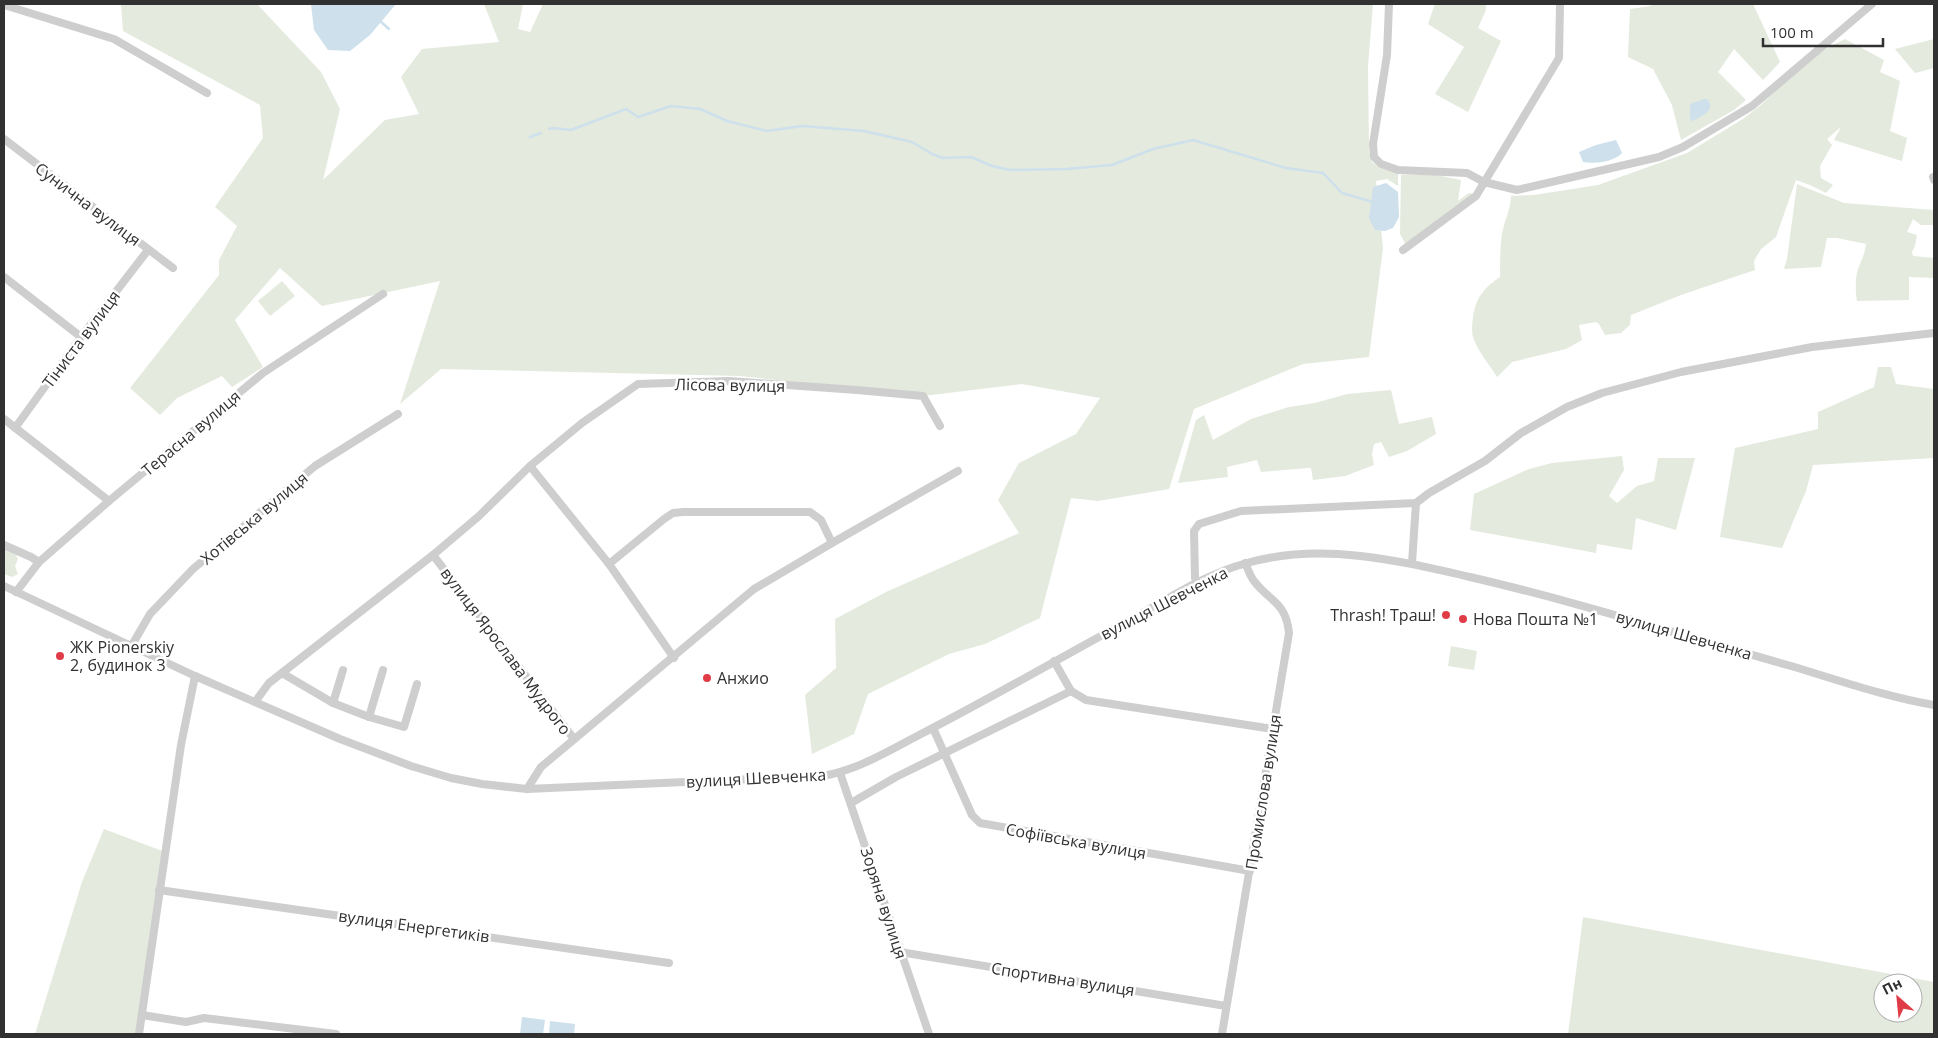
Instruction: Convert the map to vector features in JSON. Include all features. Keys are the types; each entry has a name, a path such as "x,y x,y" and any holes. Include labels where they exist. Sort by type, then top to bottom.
{"street":[{"path":"1389,4 1387,55 1374,144 1374,157 1381,164 1398,170 1468,172 1484,182 1517,190 1659,157 1683,147 1752,106 1872,4"},
{"path":"1403,250 1476,196 1559,58 1560,4"},
{"path":"4,5 114,39 207,93"},
{"name":"Сунична вулиця","path":"4,139 173,268"},
{"name":"Тіниста вулиця","path":"15,428 148,250"},
{"path":"4,278 82,337"},
{"name":"Терасна вулиця","path":"16,592 39,562 263,373 383,294"},
{"path":"1197,583 1195,578 1194,531 1199,524 1241,511 1416,503 1429,492 1485,461 1521,432 1567,407 1602,393 1681,372 1803,348 1850,341 1934,333"},
{"name":"Лісова вулиця","path":"433,555 479,516 530,466 582,423 638,384 729,381 923,396 940,426"},
{"name":"Хотівська вулиця","path":"132,645 150,614 193,569 315,466 398,414"},
{"path":"4,419 109,501"},
{"path":"530,466 609,564 674,658"},
{"path":"527,789 541,767 674,658 754,589 958,470"},
{"path":"1412,563 1417,514 1416,503"},
{"path":"609,564 664,519 673,513 683,512 810,512 821,520 832,542"},
{"path":"4,545 39,562"},
{"name":"вулиця Шевченка","path":"4,586 195,676 340,739 410,766 451,778 527,789 823,776 840,773 867,762 933,728 1197,583 1245,563 1272,557 1324,553 1412,563 1520,588 1854,685 1934,704"},
{"name":"вулиця Ярослава Мудрого","path":"254,702 269,683 433,555 574,739"},
{"name":"Промислова вулиця","path":"1222,1034 1289,633 1284,614 1277,603 1253,580 1245,563"},
{"path":"1054,662 1071,691 1086,700 1273,729"},
{"path":"333,703 343,670"},
{"path":"369,717 382,670"},
{"path":"282,673 333,703 404,728 417,684"},
{"path":"140,1034 181,745 195,676"},
{"path":"851,803 896,777 1071,691"},
{"path":"933,728 944,754"},
{"name":"Софіївська вулиця","path":"944,754 972,815 980,823 1250,871"},
{"name":"Зоряна вулиця","path":"840,773 928,1034"},
{"name":"вулиця Енергетиків","path":"159,890 669,963"},
{"name":"Спортивна вулиця","path":"900,952 1226,1006"},
{"path":"142,1015 186,1022 204,1018 336,1034"}],"shaded area":[{"path":"121,4 257,4 321,72 340,109 323,180 385,120 419,114 401,77 422,49 499,42 484,4 523,4 518,29 530,32 543,4 1373,4 1368,66 1369,151 1372,162 1380,168 1398,174 1398,186 1387,179 1376,181 1383,248 1369,357 1303,364 1194,409 1169,489 1098,501 1071,498 1040,618 985,644 949,654 868,694 854,734 812,754 805,695 836,668 835,619 886,592 1019,533 998,500 1019,463 1076,434 1100,398 1022,384 923,396 740,376 441,369 400,404 440,281 322,306 280,268 235,320 263,367 232,387 222,376 177,398 160,415 130,388 219,275 219,260 237,226 215,207 263,138 260,105 123,31"},
{"path":"1435,4 1486,4 1486,10 1478,28 1501,41 1468,112 1435,94 1464,47 1428,24"},
{"path":"1652,4 1753,4 1780,62 1763,80 1734,49 1718,72 1746,100 1734,110 1681,140 1672,105 1653,69 1628,57 1630,9 1651,6"},
{"path":"1845,39 1884,60 1880,72 1900,81 1890,131 1907,138 1902,161 1834,140 1841,127 1827,139 1832,145 1820,166 1821,178 1833,185 1826,193 1796,180 1776,237 1761,249 1754,261 1755,270 1681,295 1631,315 1630,325 1621,333 1605,335 1596,322 1579,325 1582,340 1566,349 1512,362 1497,377 1476,345 1472,334 1472,326 1474,310 1479,298 1489,285 1500,277 1502,234 1511,196 1534,195 1598,185 1687,153 1743,119 1762,104 1811,56"},
{"path":"1934,39 1934,68 1915,73 1895,49"},
{"path":"1431,174 1461,180 1458,201 1469,193 1474,194 1406,245 1400,234 1401,175"},
{"path":"1797,184 1844,203 1934,210 1934,225 1921,225 1913,219 1907,232 1917,235 1912,252 1913,256 1934,258 1934,278 1909,277 1909,300 1857,301 1856,277 1866,244 1837,238 1827,238 1821,267 1784,269"},
{"path":"282,281 295,296 270,316 258,301"},
{"path":"1878,367 1891,367 1896,384 1934,389 1934,458 1813,465 1806,491 1782,548 1720,537 1735,448 1818,429 1818,412 1874,387"},
{"path":"1391,390 1399,424 1432,417 1436,434 1407,451 1389,457 1381,442 1374,444 1372,454 1374,465 1345,476 1313,480 1311,468 1261,472 1257,460 1227,467 1228,477 1178,483 1196,420 1204,415 1213,440 1251,419 1289,407 1315,403 1347,394"},
{"path":"1622,456 1624,470 1609,496 1617,503 1637,486 1654,481 1658,458 1695,458 1676,530 1636,518 1632,550 1597,544 1596,553 1470,530 1474,494 1529,469 1552,463"},
{"path":"4,548 15,553 18,559 15,566 18,574 12,577 4,574"},
{"path":"1451,646 1477,651 1474,670 1448,666"},
{"path":"104,829 165,852 139,1034 35,1034 82,882"},
{"path":"1583,917 1885,973 1873,973 1873,1023 1923,1023 1923,980 1934,982 1934,1034 1568,1034"}],"water":[{"path":"311,4 396,4 370,35 350,51 328,50 314,30"},
{"path":"1707,99 1710,103 1709,110 1692,121 1690,119 1690,104"},
{"path":"1616,140 1622,153 1619,156 1604,162 1583,162 1579,152"},
{"path":"1386,183 1398,192 1399,217 1393,228 1385,231 1375,230 1369,218 1373,187"},
{"path":"522,1017 545,1020 543,1034 520,1034"},
{"path":"550,1021 575,1024 574,1034 549,1034"}],"waterway":[{"path":"379,20 389,29"},
{"path":"549,129 571,130 626,109 638,117 671,106 700,109 727,121 767,131 802,126 864,131 912,142 943,158 971,157 992,166 1010,170 1066,169 1112,165 1153,149 1193,140 1286,168 1323,173 1342,193 1373,202"},
{"path":"530,137 541,133"}],"place":[{"name":"Thrash! Траш!","path":"1446,615"},
{"name":"Нова Пошта №1","path":"1463,619"},
{"name":"ЖК Pionerskiy 2, будинок 3","path":"60,656"},
{"name":"Анжио","path":"707,678"}]}
